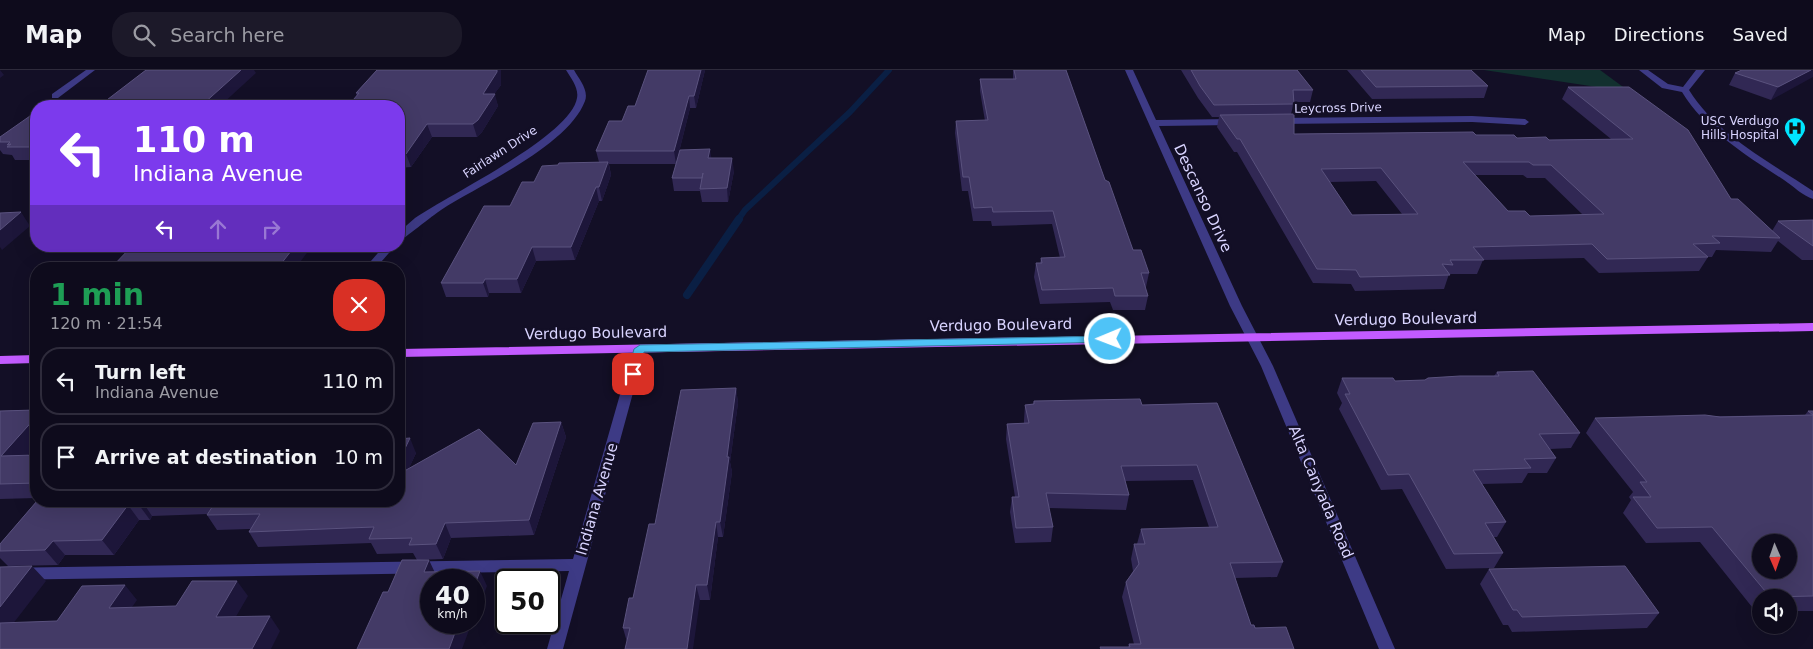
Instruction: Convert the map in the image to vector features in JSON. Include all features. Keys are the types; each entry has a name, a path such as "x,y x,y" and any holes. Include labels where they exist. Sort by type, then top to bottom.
{"main road":[{"name":"Verdugo Boulevard","path":"405,353 1813,327"},
{"path":"0,360 30,359"}],"street":[{"path":"55,96 92,70"},
{"name":"Fairlawn Drive","path":"405,233 421,218 519,159 561,128 575,112 581,101 581,90 570,70"},
{"name":"Descanso Drive","path":"1129,70 1252,337"},
{"path":"1643,70 1665,86 1685,90"},
{"path":"1685,90 1695,75 1701,70"},
{"path":"1685,90 1689,100 1697,109 1733,140 1813,196"},
{"name":"Leycross Drive","path":"1267,121 1472,119 1525,122"},
{"path":"1152,123 1248,122"},
{"path":"375,262 384,252"},
{"name":"Alta Canyada Road","path":"1252,337 1267,366 1387,649"},
{"name":"Indiana Avenue","path":"555,649 640,349"},
{"path":"0,574 579,564"}],"green space":[{"path":"1484,70 1600,70 1630,92"}],"building":[{"path":"146,70 241,70 208,100 107,100"},
{"path":"377,70 497,70 483,94 495,94 478,120 473,124 427,124 406,154 405,100 353,100 359,93 356,93"},
{"path":"648,70 701,70 694,96 689,96 674,151 596,151 609,121 622,121 628,106 635,106"},
{"path":"1014,70 1066,70 1105,180 1109,182 1133,250 1141,250 1149,273 1141,273 1148,296 1115,296 1113,288 1042,290 1036,263 1042,263 1041,258 1065,257 1053,211 993,212 992,207 974,208 969,177 963,177 956,121 988,120 980,79 1016,79"},
{"path":"1191,70 1297,70 1313,90 1293,90 1294,104 1214,105"},
{"path":"1361,70 1471,70 1488,86 1376,87"},
{"path":"1742,70 1811,70 1778,87 1735,73"},
{"path":"1568,87 1629,87 1688,130 1731,199 1738,199 1780,238 1712,236 1720,243 1693,244 1708,257 1607,259 1592,244 1473,247 1484,260 1450,260 1453,265 1442,264 1450,275 1360,277 1356,270 1317,269 1240,139 1237,139 1220,115 1294,114 1294,134 1473,132 1476,135 1514,135 1517,138 1546,137 1549,140 1633,139","holes":["1463,162 1529,162 1533,165 1551,165 1604,214 1530,216 1525,211 1508,211","1381,168 1418,214 1352,215 1321,169"]},
{"path":"30,116 30,147 7,147 11,144 7,145 10,142 0,142 0,137"},
{"path":"710,149 708,158 732,158 727,188 700,189 703,173 702,178 672,178 680,150"},
{"path":"608,162 599,187 596,187 571,247 532,247 517,279 485,279 483,283 441,283 484,206 510,206 522,182 534,182 542,166 558,165 559,163"},
{"path":"21,212 0,230 0,213"},
{"path":"1813,220 1813,246 1778,221"},
{"path":"126,252 290,252 282,262 117,262"},
{"path":"1533,371 1580,433 1539,434 1556,458 1524,459 1531,468 1473,470 1506,522 1485,523 1503,553 1454,554 1409,474 1388,475 1345,394 1350,394 1342,378 1393,378 1395,381 1425,380 1428,378 1460,376 1499,376 1497,372"},
{"path":"736,388 720,522 716,522 707,585 696,585 687,649 625,649 630,628 623,628 629,598 633,598 649,524 655,524 681,390"},
{"path":"1140,399 1142,405 1217,403 1283,562 1230,563 1251,625 1254,625 1255,628 1286,627 1294,649 1101,649 1100,647 1130,647 1129,644 1141,644 1126,582 1139,564 1134,544 1145,544 1141,529 1218,527 1197,465 1121,466 1129,495 1046,493 1053,527 1016,528 1012,497 1019,497 1007,424 1029,423 1025,405 1034,404 1034,401"},
{"path":"30,410 30,424 1,456 30,455 30,483 0,484 0,411"},
{"path":"1705,415 1720,417 1813,415 1813,596 1797,596 1797,589 1763,589 1755,579 1798,579 1798,534 1752,534 1752,575 1712,527 1657,528 1633,497 1651,497 1640,482 1647,482 1595,418"},
{"path":"561,422 529,520 445,523 436,544 409,545 412,538 369,539 374,527 249,532 260,514 207,515 212,507 405,507 405,471 479,429 516,465 533,423"},
{"path":"405,438 410,438 405,448"},
{"path":"32,507 127,507 102,540 53,541 45,550 0,551 0,544"},
{"path":"402,560 429,560 425,569 420,569 420,634 455,634 449,649 357,649 383,592 388,592"},
{"path":"32,566 0,607 0,567"},
{"path":"1625,566 1659,613 1522,617 1517,610 1513,610 1489,569"},
{"path":"192,581 237,581 216,617 270,616 252,649 0,649 0,623 57,621 82,586 125,585 109,608 176,606"}],"waterway":[{"path":"738,220 745,210 850,112 889,70"},
{"path":"687,295 739,219"}],"place":[{"name":"USC Verdugo Hills Hospital","path":"1795,147"}],"route":[{"path":"633,374 640,349 1110,339"}]}
